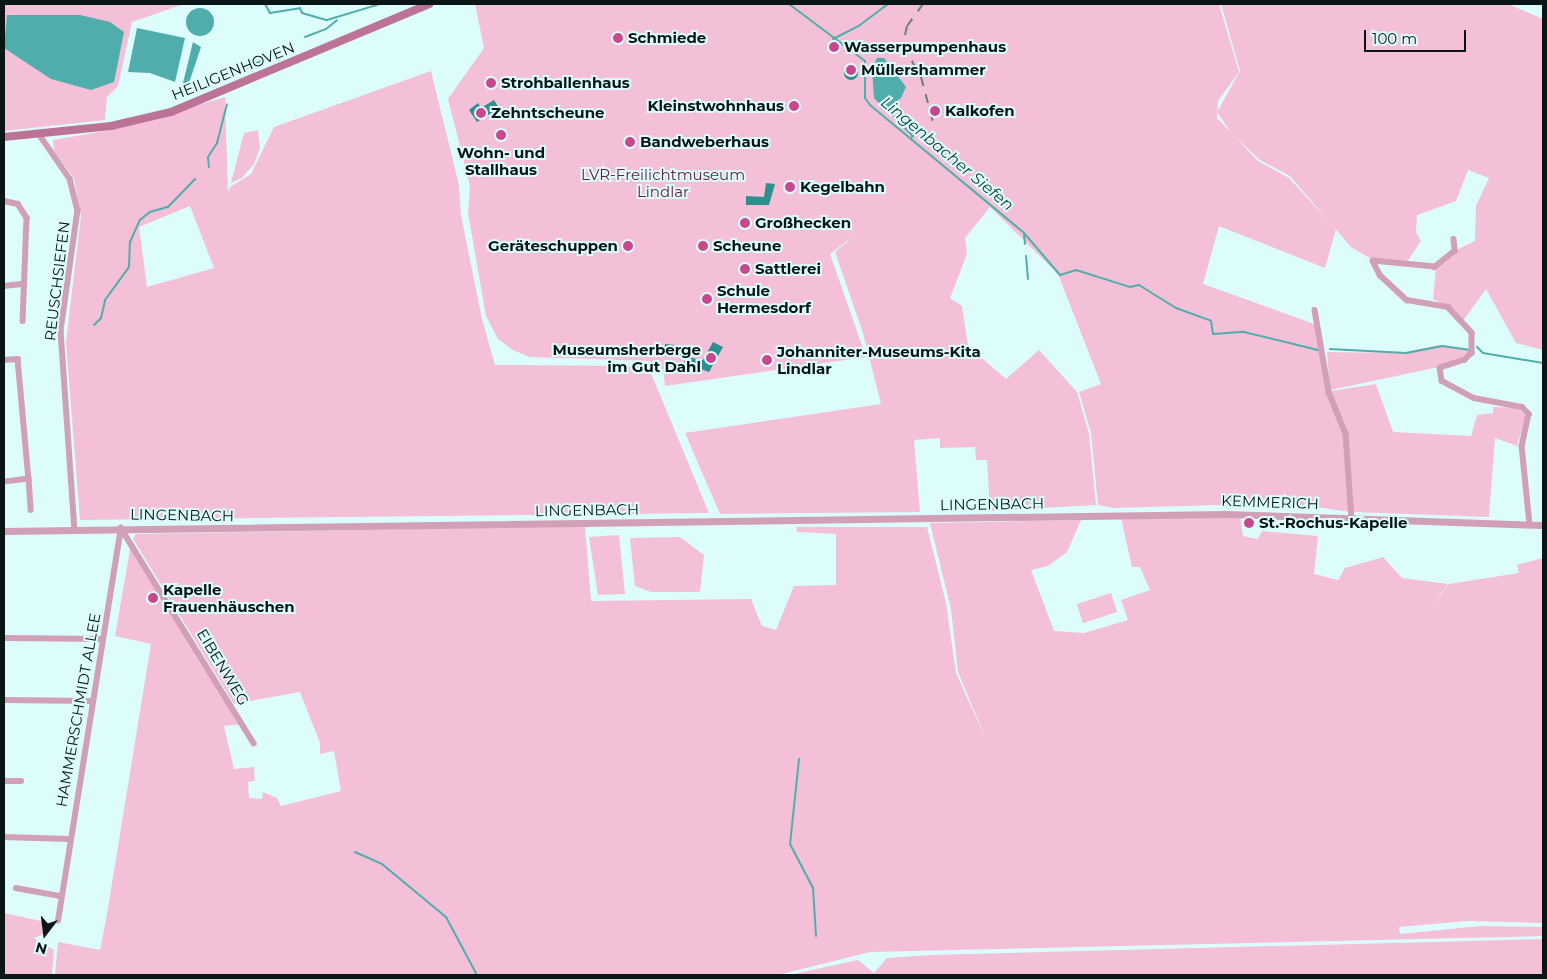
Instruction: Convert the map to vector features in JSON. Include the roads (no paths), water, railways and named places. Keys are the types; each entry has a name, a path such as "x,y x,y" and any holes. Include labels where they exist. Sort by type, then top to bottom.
{"main road":[{"name":"HEILIGENHOVEN","path":"4,137 110,126 177,109 430,4"}],"street":[{"name":"REUSCHSIEFEN","path":"39,134 70,180 78,210 61,331 75,531"},
{"path":"4,201 18,204 27,218 23,321"},
{"path":"1454,239 1455,251 1435,267 1373,261 1380,275 1407,300 1448,307 1472,333 1472,353 1465,360 1440,368 1442,381 1474,398 1522,407 1529,414 1522,446 1530,525"},
{"path":"4,286 24,284"},
{"path":"1315,310 1329,392 1346,434 1352,519"},
{"path":"4,360 18,359 31,510"},
{"path":"4,482 29,480"},
{"name":"KEMMERICH","path":"1099,516 1290,514 1352,519 1543,525"},
{"name":"LINGENBACH","path":"4,531 1099,516"},
{"name":"HAMMERSCHMIDT ALLEE","path":"58,921 68,839 121,528"},
{"name":"EIBENWEG","path":"121,528 254,743"},
{"path":"4,638 102,638"},
{"path":"4,700 92,701"},
{"path":"4,781 21,781"},
{"path":"4,837 68,839"},
{"path":"16,888 60,896"}],"water":[{"path":"200,8 210,12 214,22 210,32 200,36 190,32 186,22 190,12"},
{"path":"7,15 80,15 110,22 124,32 114,82 91,90 51,79 4,48"},
{"path":"137,28 185,38 175,82 150,73 128,72"},
{"path":"193,42 201,47 188,86 183,83"},
{"path":"877,58 884,58 906,87 901,98 887,108 890,115 874,98 872,69"}],"waterway":[{"path":"122,4 179,4"},
{"path":"265,4 270,13 300,8 302,13 327,20 380,4"},
{"name":"Lingenbacher Siefen","path":"789,4 865,61 865,98 870,105 1024,233 1025,244"},
{"path":"833,39 860,25 888,4"},
{"path":"305,37 326,29 337,20"},
{"path":"230,75 270,57"},
{"path":"209,167 208,157 217,143 227,104"},
{"path":"891,114 913,136 911,138"},
{"path":"94,325 101,318 105,300 129,267 130,242 140,220 150,212 168,207 195,179"},
{"name":"Lingenbacher Siefen","path":"1024,233 1060,275 1076,270 1130,287 1139,285 1176,308 1211,321 1213,334 1244,332 1318,350"},
{"name":"Lingenbacher Siefen","path":"1026,256 1028,279"},
{"name":"Lingenbacher Siefen","path":"1330,349 1406,353 1442,346 1469,350"},
{"name":"Lingenbacher Siefen","path":"1477,347 1483,353 1543,363"},
{"path":"799,759 790,844 813,888 816,936"},
{"path":"355,852 382,864 446,917 477,975"}],"railway":[{"path":"923,4 907,26 903,45 921,77 934,126"}],"place":[{"name":"Schmiede","path":"618,38"},
{"name":"Wasserpumpenhaus","path":"834,47"},
{"name":"Müllershammer","path":"851,70"},
{"name":"Strohballenhaus","path":"491,83"},
{"name":"Kleinstwohnhaus","path":"794,106"},
{"name":"Kalkofen","path":"935,111"},
{"name":"Zehntscheune","path":"481,113"},
{"name":"Wohn- und Stallhaus","path":"501,135"},
{"name":"Bandweberhaus","path":"630,142"},
{"name":"Kegelbahn","path":"790,187"},
{"name":"Großhecken","path":"745,223"},
{"name":"Geräteschuppen","path":"628,246"},
{"name":"Scheune","path":"703,246"},
{"name":"Sattlerei","path":"745,269"},
{"name":"Schule Hermesdorf","path":"707,299"},
{"name":"Museumsherberge im Gut Dahl","path":"711,358"},
{"name":"Johanniter-Museums-Kita Lindlar","path":"767,360"},
{"name":"St.-Rochus-Kapelle","path":"1249,523"},
{"name":"Kapelle Frauenhäuschen","path":"153,598"}],"park label":[{"name":"LVR-Freilichtmuseum Lindlar","path":"663,182"}]}
